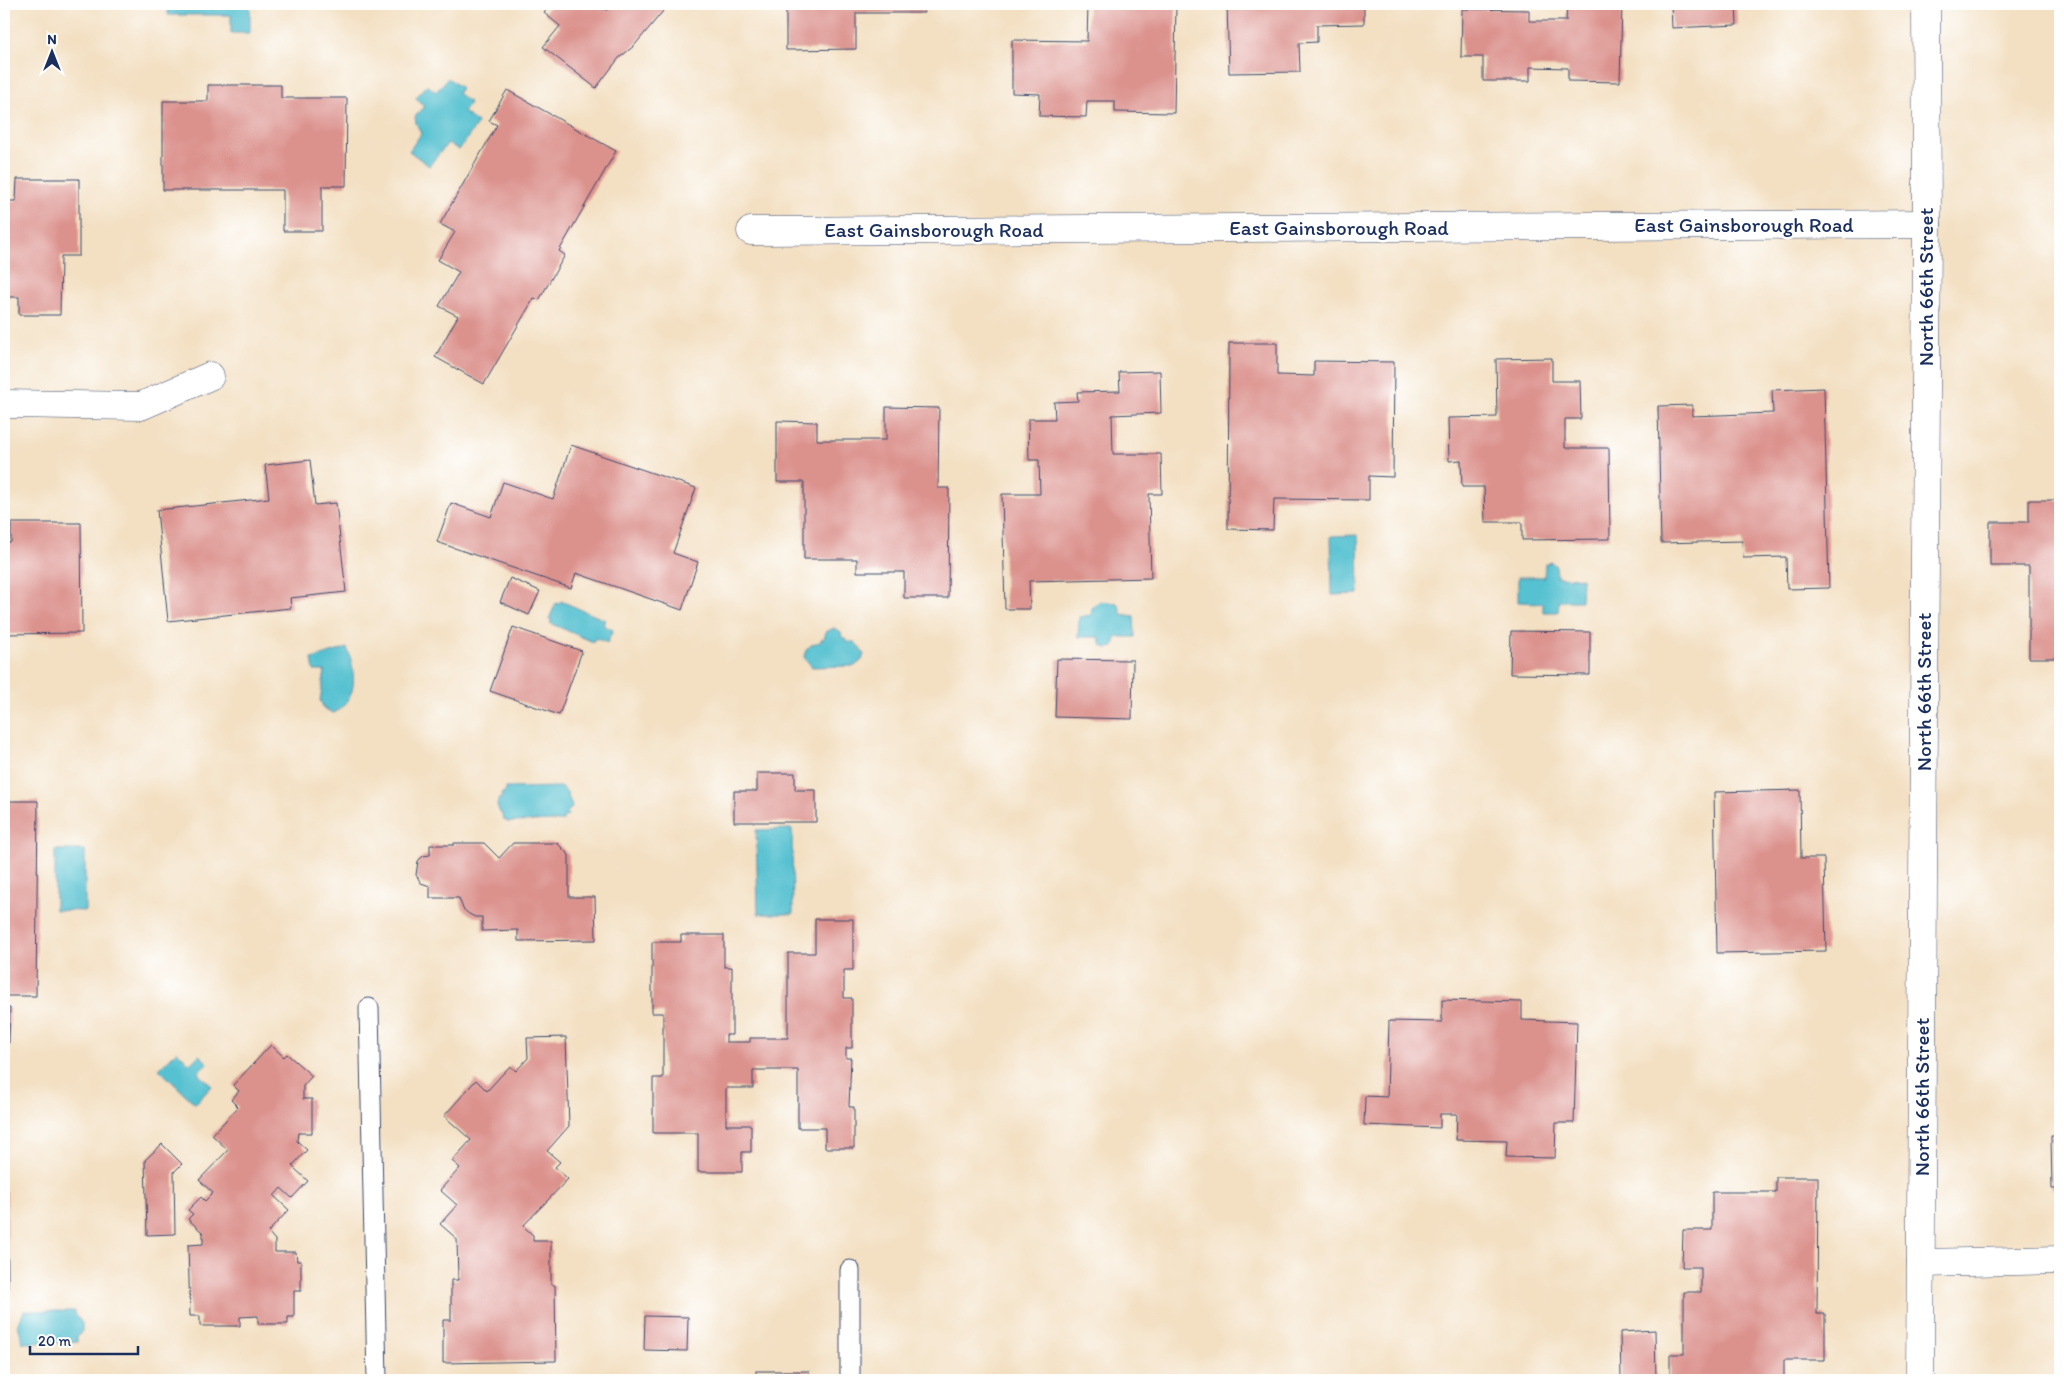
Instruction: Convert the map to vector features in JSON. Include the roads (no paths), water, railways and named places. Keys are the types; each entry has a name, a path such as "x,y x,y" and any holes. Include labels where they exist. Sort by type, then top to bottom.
{"street":[{"name":"North 66th Street","path":"1920,1380 1927,224 1926,4"},
{"name":"East Gainsborough Road","path":"751,231 1927,224"},
{"path":"4,404 141,406 210,376"},
{"path":"1921,1263 2060,1260"}],"lane":[{"path":"369,1008 377,1380"},
{"path":"850,1270 850,1380"}],"water":[{"path":"168,4 250,4 250,33 231,33 231,15 168,15"},
{"path":"448,78 461,88 458,93 470,103 463,112 478,123 459,150 448,143 429,166 409,151 421,134 415,117 424,106 416,98 427,85 436,92"},
{"path":"1358,535 1359,594 1332,595 1331,536"},
{"path":"1551,562 1556,566 1557,577 1582,578 1581,601 1559,601 1558,612 1543,612 1543,603 1518,602 1518,577 1544,577 1545,564"},
{"path":"561,601 605,620 603,625 613,630 607,643 595,638 593,642 550,623 552,620 549,619 556,603 559,604"},
{"path":"1100,601 1117,603 1121,614 1134,616 1135,637 1116,637 1114,647 1107,648 1102,646 1099,637 1078,637 1079,617 1091,615 1092,608"},
{"path":"834,628 841,632 842,638 846,638 846,642 855,642 864,654 862,660 855,666 812,667 804,657 807,649 821,642 826,632"},
{"path":"347,648 352,666 353,684 348,700 334,713 324,709 320,700 325,671 314,671 312,659"},
{"path":"563,787 567,792 572,808 567,812 568,815 563,818 563,821 507,822 502,817 502,813 500,813 497,805 499,798 502,798 502,793 506,791 506,788"},
{"path":"792,829 793,914 758,914 756,830"},
{"path":"55,850 85,850 85,911 55,910"},
{"path":"177,1051 190,1064 199,1055 208,1063 198,1073 212,1086 195,1104 159,1069"},
{"path":"24,1311 75,1311 75,1314 82,1323 82,1331 77,1337 77,1342 23,1343 18,1325"}]}
